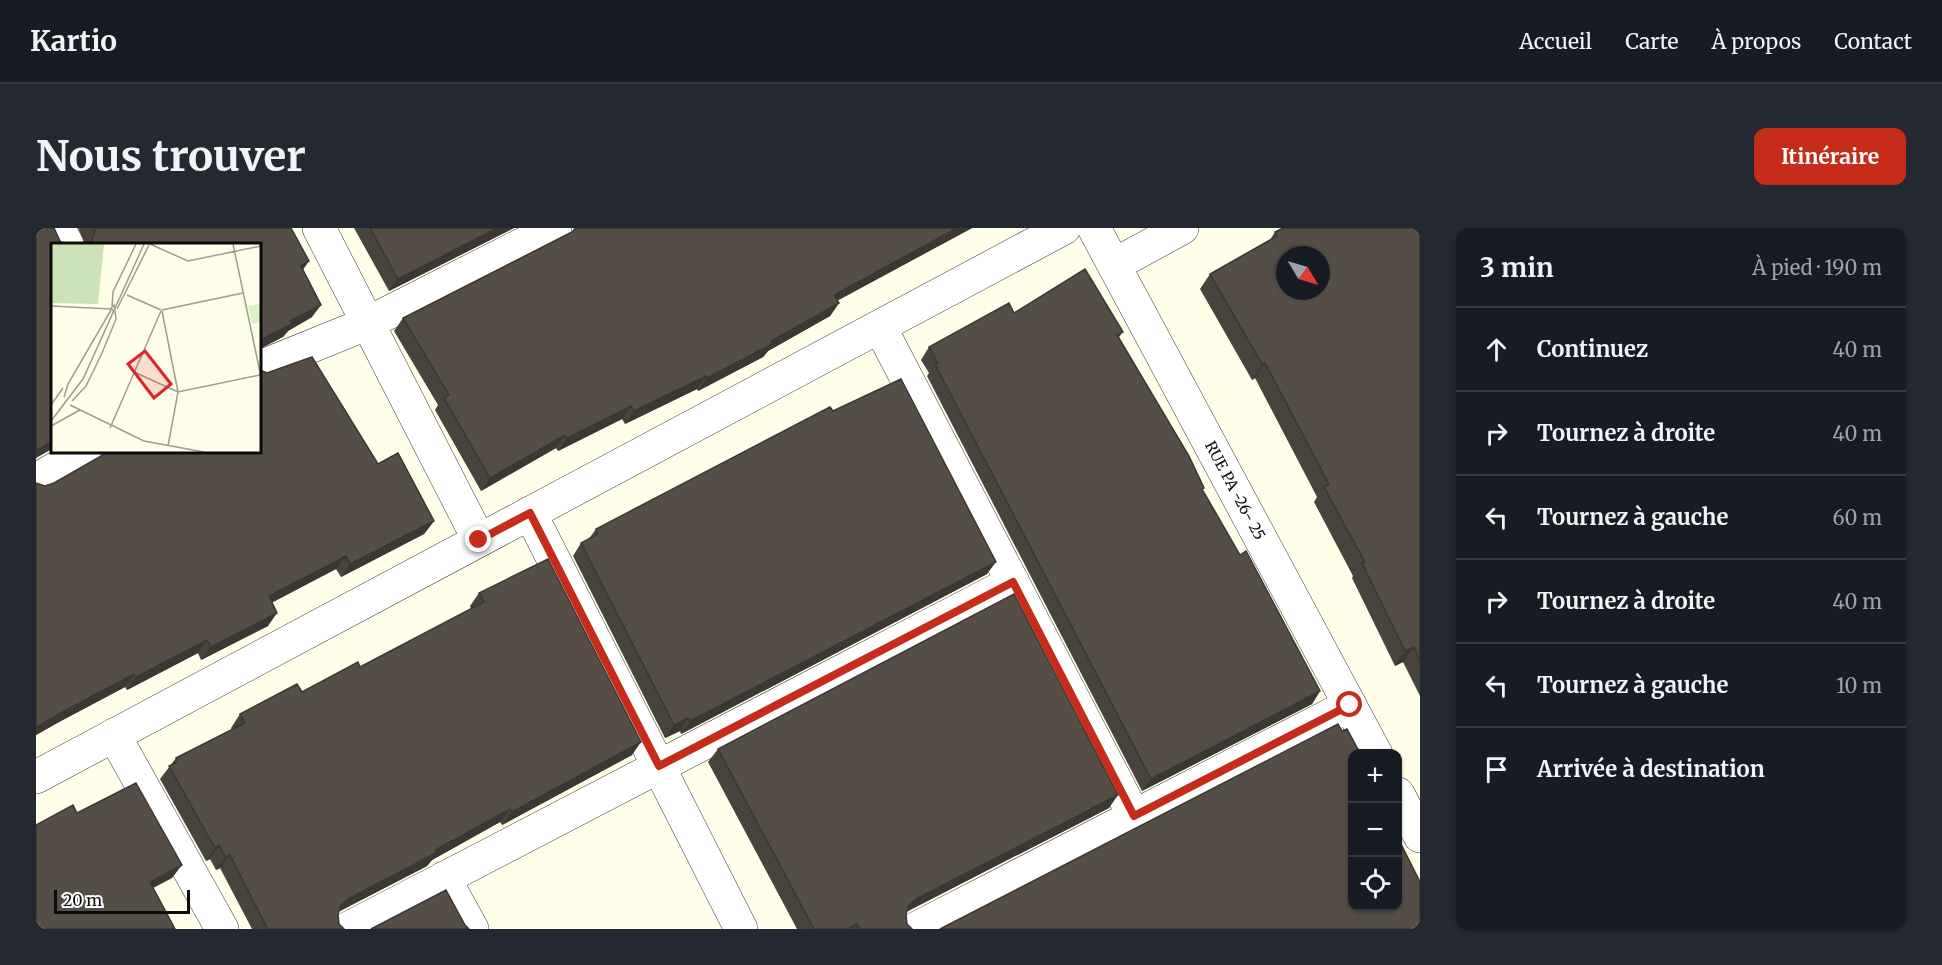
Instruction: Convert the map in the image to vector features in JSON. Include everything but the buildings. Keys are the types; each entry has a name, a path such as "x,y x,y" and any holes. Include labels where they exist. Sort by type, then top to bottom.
{"street":[{"path":"36,231 42,228"},
{"path":"58,228 66,243"},
{"path":"319,228 366,324 479,540"},
{"path":"261,367 366,324 555,228"},
{"path":"36,777 1064,228"},
{"name":"RUE PA -26- 25","path":"1094,228 1374,749"},
{"path":"1114,265 1182,228"},
{"path":"880,327 1134,816"},
{"path":"36,480 82,453"},
{"path":"530,513 741,929"},
{"path":"346,929 1013,582"},
{"path":"915,929 1350,705"},
{"path":"114,735 222,929"},
{"path":"444,878 472,929"}],"route":[{"path":"479,540 530,513 659,766 1013,582 1134,816 1350,705"}]}
